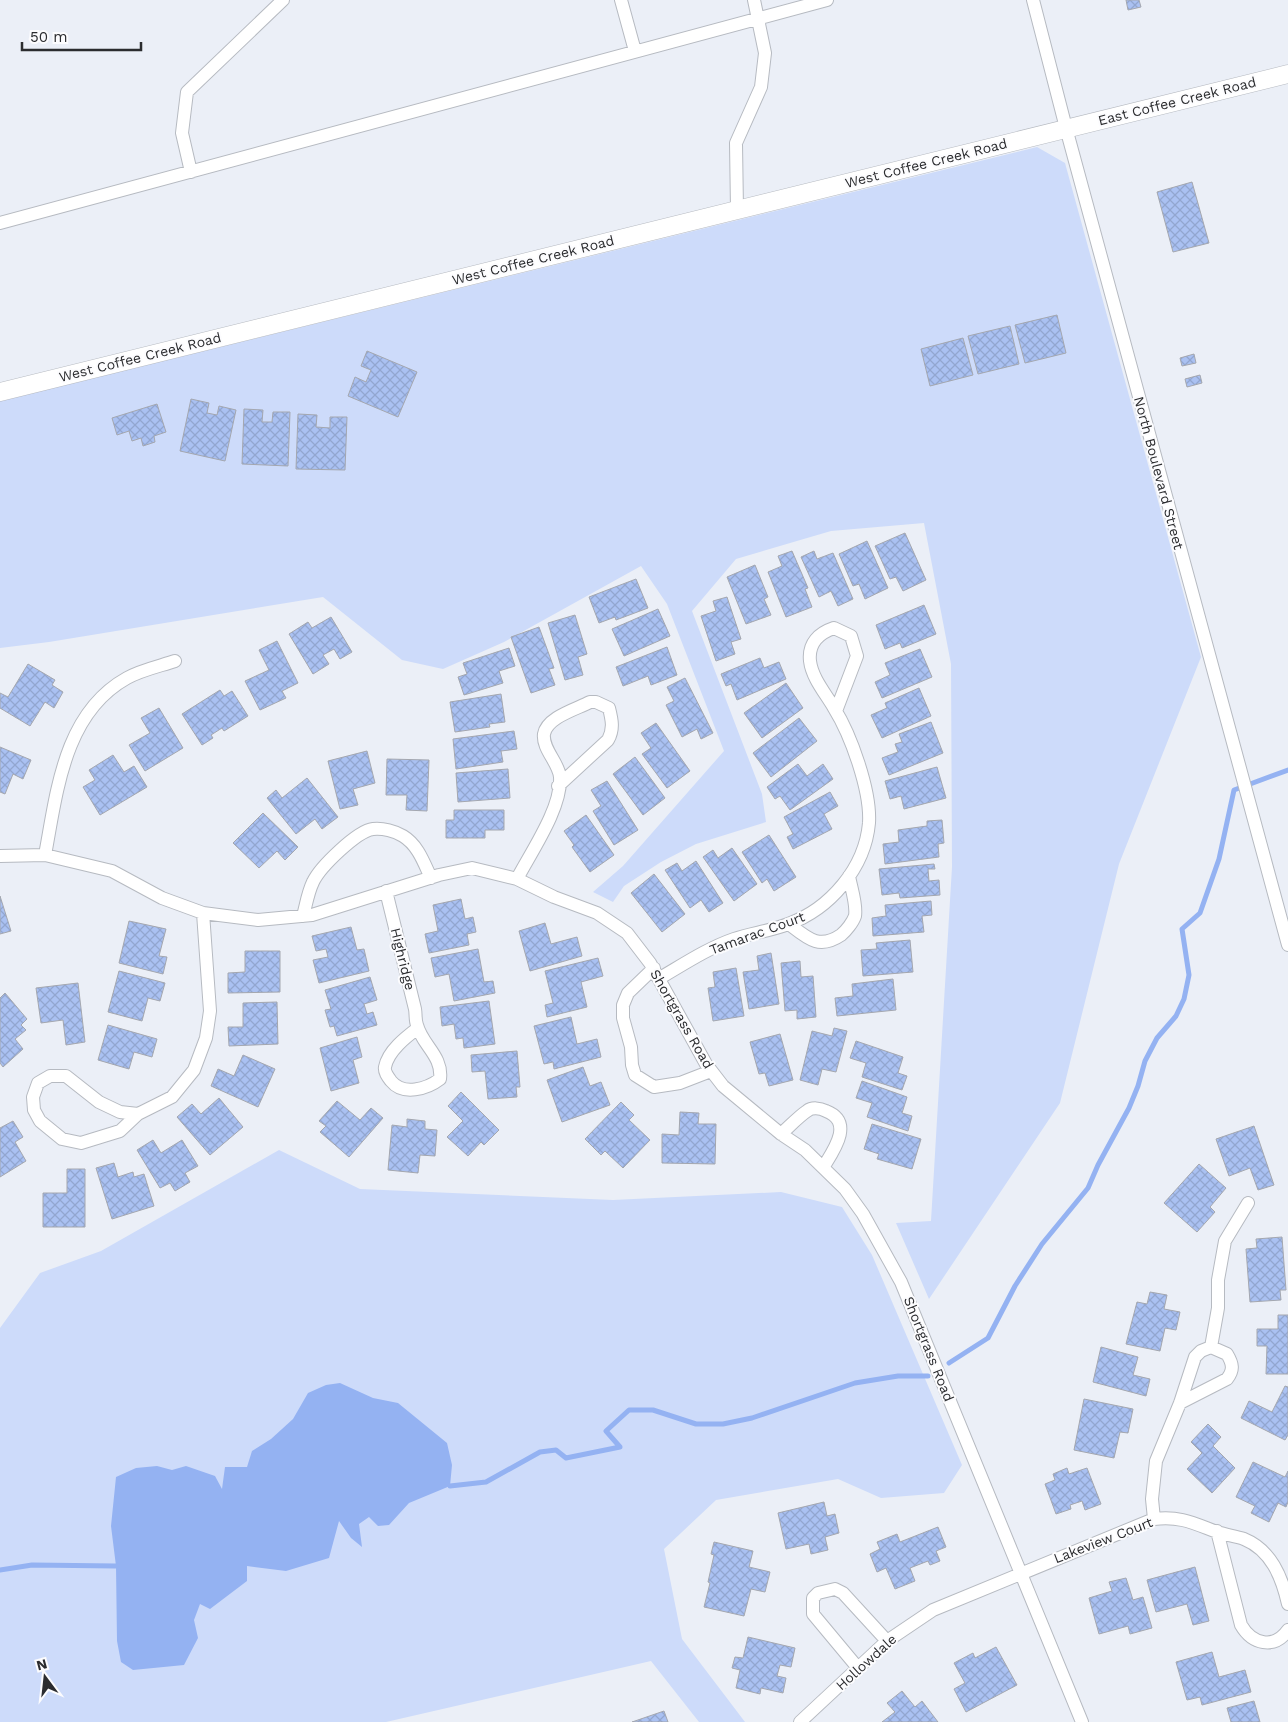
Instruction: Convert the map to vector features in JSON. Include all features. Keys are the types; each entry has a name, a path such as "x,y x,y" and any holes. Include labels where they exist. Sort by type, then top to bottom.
{"street":[{"path":"191,172 182,133 187,92 283,0"},
{"path":"621,0 635,51"},
{"path":"737,210 736,143 761,87 765,53 754,0"},
{"path":"0,223 758,17 827,0"},
{"name":"North Boulevard Street","path":"1033,0 1288,945"},
{"name":"East Coffee Creek Road","path":"1066,128 1288,74"},
{"name":"West Coffee Creek Road","path":"0,392 1066,128"},
{"name":"Tamarac Court","path":"711,1071 680,1083 654,1087 636,1075 632,1065 631,1047 623,1018 623,1006 628,993 657,973 734,939 789,924 814,912 841,889 858,862 869,823 864,782 850,738 836,711 823,692 810,663 814,642 821,633 834,628 851,636 857,656 836,711"},
{"path":"45,855 62,767 78,730 100,697 128,677 175,662"},
{"path":"517,879 555,806 558,786 560,777 544,734 550,723 590,702 596,702 609,708 612,720 612,733 608,740 558,786"},
{"path":"303,916 313,882 320,870 361,834 372,829 388,830 403,836 417,849 431,878"},
{"name":"Shortgrass Road","path":"0,856 45,855 112,871 162,898 203,913 258,920 312,915 386,891 472,868 517,879 554,897 597,913 627,933 657,973 711,1071 723,1086 781,1134 824,1166 845,1189 863,1214 901,1282 1082,1722"},
{"path":"789,924 808,939 822,942 831,942 846,932 855,916 854,899 849,876"},
{"name":"Highridge","path":"386,891 418,1028 439,1063 440,1079 430,1087 402,1090 395,1086 387,1076 385,1067 404,1039 418,1028"},
{"path":"138,1114 120,1112 99,1102 66,1076 50,1076 38,1083 33,1097 34,1110 40,1121 62,1139 81,1143 120,1131 138,1114 172,1097 194,1070 206,1038 210,1011 203,913"},
{"path":"781,1134 808,1110 816,1108 831,1113 840,1125 839,1141 824,1166"},
{"path":"1211,1347 1218,1308 1218,1280 1225,1241 1248,1203"},
{"path":"1154,1519 1152,1499 1156,1461 1180,1403 1195,1357 1201,1351 1211,1347 1227,1354 1232,1366 1231,1373 1227,1379 1203,1393 1180,1403"},
{"name":"Lakeview Court","path":"1020,1574 1154,1519 1170,1517 1190,1520 1246,1540 1266,1555 1282,1578 1288,1604"},
{"path":"1217,1531 1241,1624 1246,1633 1252,1640 1262,1643 1282,1637 1288,1630"},
{"name":"Hollowdale","path":"800,1722 886,1641 933,1610 1020,1574"},
{"path":"858,1668 813,1614 813,1598 818,1592 834,1589 843,1593 886,1641"}],"shaded area":[{"path":"1037,147 1065,163 1201,657 1119,864 1060,1103 929,1299 896,1223 931,1221 952,867 951,664 924,523 831,531 736,559 692,611 762,794 766,822 696,844 661,862 624,886 613,902 593,892 623,866 724,751 667,604 641,566 504,642 443,669 402,660 323,597 49,642 0,648 0,401"},
{"path":"279,1150 360,1189 613,1200 781,1192 842,1207 872,1255 962,1465 944,1493 881,1498 838,1479 716,1500 664,1549 682,1639 745,1722 699,1722 651,1661 386,1722 0,1722 0,1328 40,1273 101,1251"}],"water":[{"path":"340,1383 373,1398 398,1403 447,1443 452,1465 450,1486 409,1503 389,1525 378,1526 369,1517 359,1524 362,1547 351,1538 339,1521 329,1558 286,1571 247,1566 247,1581 210,1609 200,1604 194,1620 198,1638 184,1665 133,1670 121,1662 117,1641 116,1566 111,1526 116,1477 136,1468 157,1466 172,1470 186,1466 215,1476 222,1489 225,1467 247,1467 252,1451 271,1439 293,1419 308,1393 326,1385"}],"building":[{"path":"1126,0 1139,0 1141,7 1128,10"},
{"path":"1192,182 1209,243 1173,252 1157,192"},
{"path":"1057,315 1066,353 1025,363 1015,325"},
{"path":"1010,326 1019,364 978,374 968,336"},
{"path":"963,338 973,375 930,386 921,349"},
{"path":"367,351 417,372 398,417 348,396 355,377 366,382 371,370 361,366"},
{"path":"1194,354 1196,363 1182,366 1180,358"},
{"path":"1200,375 1202,383 1187,387 1185,379"},
{"path":"191,399 209,403 207,413 217,415 219,406 236,410 225,461 180,451"},
{"path":"157,404 166,432 154,436 155,442 143,446 141,438 132,441 129,431 117,435 112,418"},
{"path":"244,409 263,410 262,422 272,422 273,412 290,412 288,466 242,464"},
{"path":"298,414 317,415 316,427 330,428 330,417 347,417 345,470 296,469"},
{"path":"905,533 926,580 903,591 896,577 890,579 875,546"},
{"path":"867,541 888,588 865,599 859,584 853,586 839,554"},
{"path":"792,551 808,588 805,589 812,607 786,617 768,572 782,566 778,556"},
{"path":"814,551 817,559 833,553 853,599 838,606 831,591 819,597 801,557"},
{"path":"755,565 768,597 764,599 771,615 746,624 727,577"},
{"path":"636,579 648,608 616,620 615,617 599,623 589,597"},
{"path":"727,597 741,639 731,642 735,654 716,661 701,616 716,611 713,601"},
{"path":"924,605 936,634 902,648 900,643 885,649 876,625"},
{"path":"658,609 670,636 624,656 612,629"},
{"path":"575,615 587,654 578,657 583,675 565,680 548,623"},
{"path":"331,617 352,652 340,659 334,649 323,655 329,664 313,674 289,634 308,622 312,628"},
{"path":"539,627 554,668 549,669 555,685 531,693 511,637"},
{"path":"277,641 298,683 282,691 286,698 260,710 245,681 269,670 259,650"},
{"path":"667,647 677,675 651,685 648,676 623,686 616,667"},
{"path":"509,648 515,666 499,671 503,683 464,695 458,677 467,674 463,663"},
{"path":"920,649 932,677 882,698 875,682 890,675 885,663"},
{"path":"760,658 764,668 779,662 786,679 737,700 731,684 726,686 721,674"},
{"path":"28,664 55,680 52,685 63,692 54,708 45,702 30,726 0,708 0,693 8,697"},
{"path":"685,678 713,733 701,739 697,729 682,737 666,705 674,701 667,687"},
{"path":"786,683 803,708 762,738 744,713"},
{"path":"919,688 931,716 882,738 871,715 887,708 885,703"},
{"path":"220,690 224,696 232,691 248,716 224,731 222,728 211,735 213,738 202,745 182,714"},
{"path":"501,694 505,722 489,724 490,727 455,732 450,702"},
{"path":"159,708 183,748 145,771 129,745 150,733 141,718"},
{"path":"799,718 817,741 771,777 753,753"},
{"path":"931,722 943,753 889,775 882,758 898,752 895,744 902,742 899,734"},
{"path":"656,723 690,771 667,788 642,754 651,748 641,733"},
{"path":"514,731 517,749 501,751 503,762 456,769 453,739"},
{"path":"0,747 31,760 23,779 13,774 5,794 0,792"},
{"path":"367,751 375,783 353,789 358,805 340,809 328,761"},
{"path":"113,755 124,772 134,766 147,787 100,815 83,787 95,780 89,770"},
{"path":"635,757 665,798 643,815 613,774"},
{"path":"387,759 429,760 427,811 406,810 407,795 386,795"},
{"path":"798,764 807,776 823,764 833,779 790,810 780,796 775,799 767,787"},
{"path":"937,767 946,798 904,809 901,796 890,799 885,781"},
{"path":"508,769 510,798 458,802 456,773"},
{"path":"307,778 338,817 322,829 315,819 296,834 267,798 276,790 282,798"},
{"path":"607,781 638,830 614,845 593,811 601,806 591,790"},
{"path":"830,792 838,806 824,814 832,829 793,849 787,837 793,834 784,817"},
{"path":"454,810 504,810 504,830 485,830 485,838 446,838 446,820 454,820"},
{"path":"263,813 298,847 285,860 277,851 259,868 233,843"},
{"path":"586,815 614,855 590,872 572,847 574,845 564,831"},
{"path":"942,820 944,843 938,844 939,857 885,864 883,844 899,842 898,830 927,826 927,821"},
{"path":"769,835 796,877 774,891 767,879 762,883 742,852"},
{"path":"732,848 757,884 734,901 703,857 713,850 718,858"},
{"path":"696,861 723,903 709,912 701,900 690,908 665,870 677,863 682,871"},
{"path":"934,864 935,869 928,869 929,881 939,880 940,895 900,898 899,893 882,895 879,869"},
{"path":"654,874 685,914 662,932 631,893"},
{"path":"0,896 11,931 0,934"},
{"path":"461,899 465,919 473,917 476,932 467,934 469,945 429,953 425,934 438,931 433,905"},
{"path":"931,901 932,915 922,916 924,932 873,936 872,918 886,916 885,905"},
{"path":"129,921 166,929 159,956 167,957 163,974 119,963"},
{"path":"545,923 551,944 577,937 582,956 530,971 519,931"},
{"path":"351,927 357,950 364,949 369,971 319,983 313,960 328,957 326,949 316,951 312,936"},
{"path":"910,940 913,972 863,976 861,950 877,949 876,943"},
{"path":"478,949 484,982 493,981 495,993 454,1001 449,974 435,977 431,958"},
{"path":"245,951 280,951 280,992 228,993 228,973 245,972"},
{"path":"771,953 779,1004 749,1009 743,972 759,970 757,956"},
{"path":"598,958 603,976 581,982 587,1007 547,1017 545,1005 553,1003 545,971"},
{"path":"800,961 801,977 813,976 816,1017 797,1019 797,1010 785,1011 781,963"},
{"path":"736,968 744,1016 713,1021 708,988 715,987 713,972"},
{"path":"119,971 165,983 160,1001 148,998 142,1021 108,1012"},
{"path":"370,977 377,1000 364,1004 367,1014 373,1012 377,1025 337,1036 334,1026 330,1027 325,1010 331,1009 325,990"},
{"path":"893,979 896,1010 837,1016 835,998 853,996 852,984"},
{"path":"78,983 85,1042 66,1045 63,1020 41,1023 36,988"},
{"path":"5,993 27,1019 21,1025 26,1030 15,1039 23,1049 3,1067 0,1063 0,998"},
{"path":"489,1001 495,1044 464,1048 463,1038 456,1039 454,1024 442,1026 440,1007"},
{"path":"277,1002 278,1044 229,1046 228,1027 243,1027 243,1003"},
{"path":"571,1017 577,1044 597,1039 601,1057 554,1069 553,1062 544,1064 534,1026"},
{"path":"108,1025 157,1039 152,1057 134,1052 129,1069 98,1060"},
{"path":"834,1028 847,1031 836,1072 822,1069 818,1085 800,1080 812,1031 832,1036"},
{"path":"780,1034 793,1080 769,1086 765,1073 759,1074 750,1042"},
{"path":"357,1037 362,1057 353,1060 359,1083 331,1091 320,1048"},
{"path":"856,1041 903,1057 898,1073 907,1076 902,1090 862,1077 866,1063 850,1058"},
{"path":"517,1051 520,1087 516,1087 517,1097 488,1099 485,1071 472,1072 471,1055"},
{"path":"243,1055 275,1069 258,1107 211,1086 218,1069 234,1076"},
{"path":"583,1067 590,1086 601,1082 610,1105 562,1122 547,1080"},
{"path":"862,1081 907,1097 902,1113 912,1116 908,1131 867,1117 872,1103 856,1098"},
{"path":"461,1092 499,1130 484,1145 481,1142 468,1156 447,1137 463,1121 448,1106"},
{"path":"219,1098 243,1127 210,1155 177,1117 192,1104 201,1114"},
{"path":"337,1101 360,1120 371,1108 383,1118 349,1157 320,1132 326,1126 319,1121"},
{"path":"621,1102 634,1115 629,1120 650,1140 623,1168 605,1151 601,1155 585,1139"},
{"path":"680,1112 699,1113 698,1124 716,1124 715,1164 662,1163 662,1134 679,1135"},
{"path":"407,1119 425,1121 425,1129 437,1130 435,1156 420,1155 418,1173 388,1170 392,1125 407,1127"},
{"path":"13,1121 23,1137 15,1142 26,1161 0,1177 0,1128"},
{"path":"872,1124 921,1139 912,1169 877,1159 879,1154 864,1149"},
{"path":"1254,1126 1274,1185 1258,1190 1250,1168 1229,1176 1216,1139"},
{"path":"153,1140 161,1153 182,1140 198,1166 185,1173 190,1182 175,1191 170,1183 160,1188 137,1150"},
{"path":"114,1163 118,1177 133,1172 134,1177 144,1174 154,1206 112,1219 96,1168"},
{"path":"1199,1164 1226,1188 1210,1207 1215,1212 1197,1232 1164,1203"},
{"path":"67,1169 85,1169 85,1227 43,1227 43,1193 67,1193"},
{"path":"1282,1237 1286,1290 1280,1290 1281,1300 1250,1302 1246,1249 1257,1248 1256,1239"},
{"path":"1150,1292 1167,1295 1164,1309 1180,1312 1176,1330 1165,1328 1160,1351 1126,1344 1137,1302 1147,1304"},
{"path":"1278,1315 1288,1315 1288,1374 1266,1374 1267,1346 1257,1346 1257,1329 1278,1329"},
{"path":"1101,1347 1138,1357 1133,1375 1150,1379 1146,1396 1093,1382"},
{"path":"1285,1386 1288,1387 1288,1435 1285,1440 1241,1418 1249,1401 1272,1412"},
{"path":"1084,1399 1133,1409 1128,1433 1120,1432 1114,1458 1074,1450"},
{"path":"1208,1424 1221,1437 1213,1446 1235,1468 1212,1493 1187,1469 1202,1453 1191,1442"},
{"path":"1253,1462 1285,1477 1288,1471 1288,1502 1286,1507 1278,1503 1269,1522 1251,1513 1255,1506 1236,1497"},
{"path":"1067,1468 1069,1474 1087,1468 1101,1504 1085,1510 1082,1501 1070,1505 1071,1509 1056,1514 1045,1484 1055,1480 1053,1474"},
{"path":"824,1502 827,1516 835,1514 839,1533 825,1537 828,1550 811,1554 809,1544 786,1549 778,1513"},
{"path":"938,1527 946,1547 936,1551 940,1561 930,1565 928,1561 910,1568 915,1581 895,1589 886,1568 877,1572 870,1554 880,1549 877,1542 897,1534 900,1542"},
{"path":"714,1542 753,1551 749,1567 770,1572 765,1592 751,1589 744,1616 704,1607 710,1583 708,1582 714,1555 711,1554"},
{"path":"1195,1567 1209,1621 1193,1625 1187,1604 1156,1612 1147,1580"},
{"path":"1126,1578 1133,1600 1143,1597 1152,1628 1130,1634 1128,1626 1099,1634 1089,1598 1112,1591 1109,1582"},
{"path":"748,1637 795,1648 791,1667 780,1665 777,1676 786,1678 783,1693 761,1688 760,1694 736,1688 740,1670 732,1668 735,1657 743,1658"},
{"path":"996,1647 1017,1685 966,1712 954,1689 965,1683 954,1663 973,1653 975,1658"},
{"path":"1212,1652 1219,1677 1245,1670 1251,1692 1202,1705 1200,1697 1187,1700 1176,1662"},
{"path":"902,1691 915,1707 922,1701 938,1722 882,1722 895,1712 887,1703"},
{"path":"1254,1701 1260,1722 1231,1722 1227,1708"},
{"path":"664,1711 668,1722 632,1722"}],"waterway":[{"path":"949,1363 988,1338 1015,1286 1042,1244 1088,1188 1098,1165 1129,1108 1145,1061 1157,1038 1176,1016 1184,999 1189,975 1182,929 1200,913 1219,859 1234,790 1288,770"},
{"path":"450,1486 486,1482 540,1452 556,1450 566,1458 620,1447 606,1431 629,1410 653,1410 696,1424 723,1424 752,1418 855,1383 898,1376 928,1376"},
{"path":"0,1570 32,1565 116,1566"}]}
